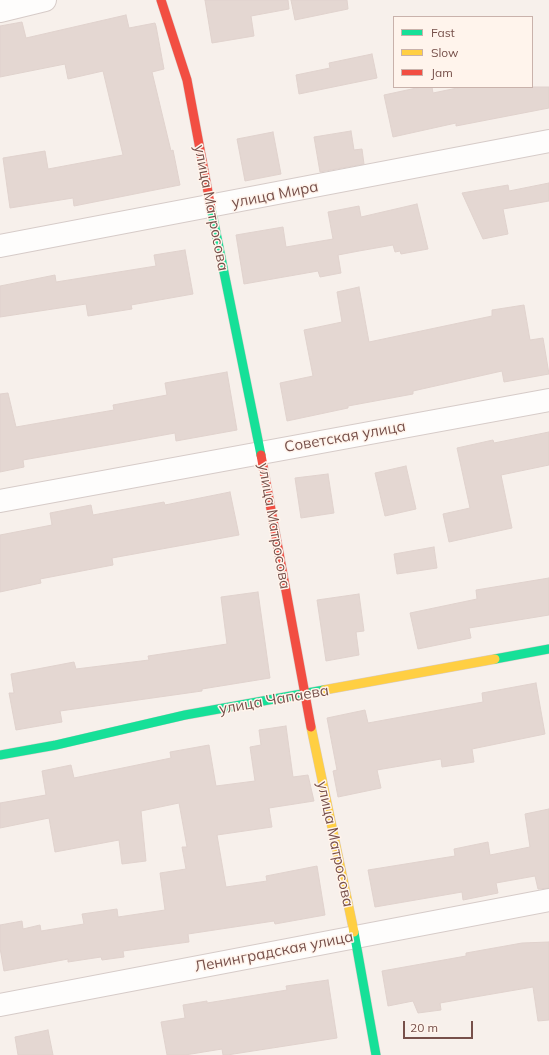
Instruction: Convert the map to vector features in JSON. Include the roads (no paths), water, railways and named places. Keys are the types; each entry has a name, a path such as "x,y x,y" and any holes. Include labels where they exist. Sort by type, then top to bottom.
{"street":[{"path":"0,11 44,0"},
{"name":"улица Матросова","path":"161,0 187,80 210,207 261,452 304,695 355,937 376,1055"},
{"name":"улица Мира","path":"0,246 549,141"},
{"name":"Советская улица","path":"0,501 549,400"},
{"name":"улица Чапаева","path":"0,755 56,745 185,715 304,695 549,649"},
{"name":"Ленинградская улица","path":"0,1005 549,900"}]}
